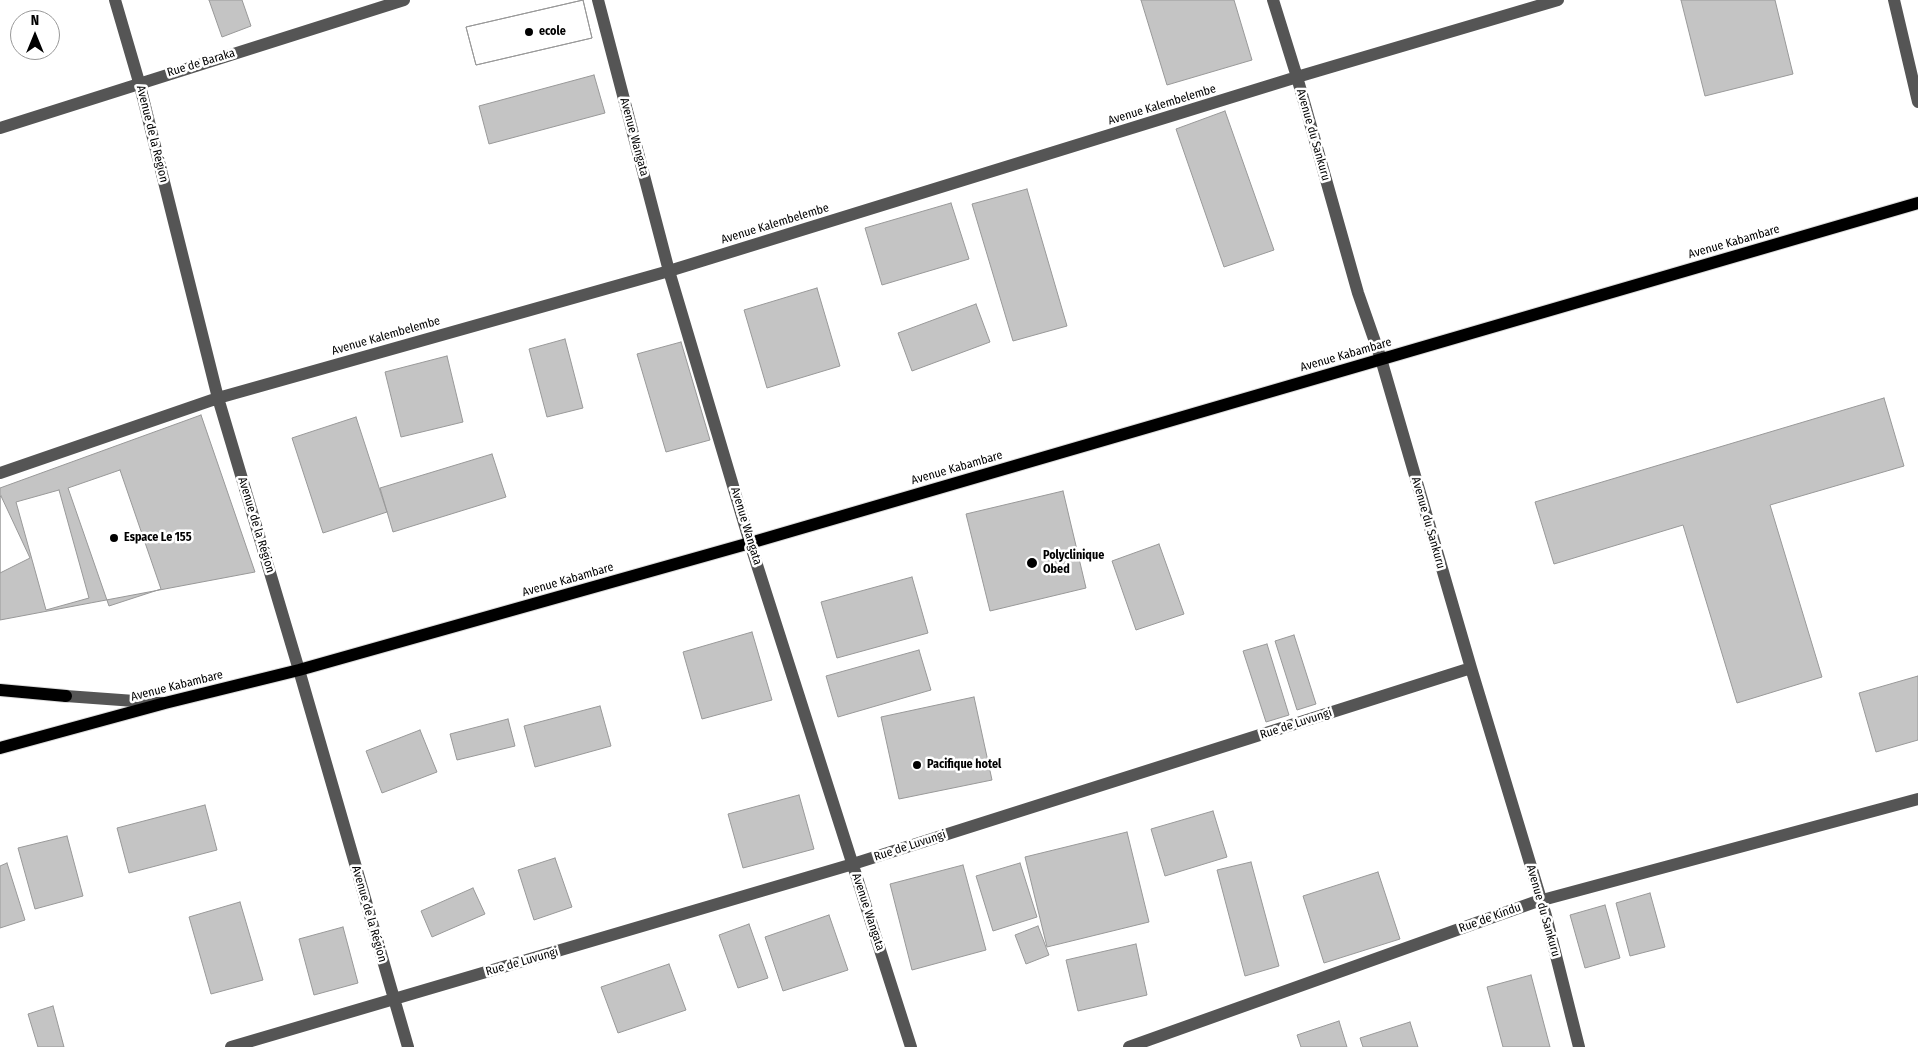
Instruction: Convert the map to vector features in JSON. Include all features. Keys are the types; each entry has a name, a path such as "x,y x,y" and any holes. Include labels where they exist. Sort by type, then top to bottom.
{"main road":[{"name":"Avenue Kabambare","path":"0,748 165,703 299,670 750,543 1918,203"},
{"path":"0,690 66,696"}],"street":[{"name":"Avenue de la Région","path":"115,0 139,82 218,398 408,1047"},
{"name":"Rue de Baraka","path":"0,128 139,82 404,0"},
{"name":"Avenue Wangata","path":"598,0 669,271 750,543 911,1047"},
{"name":"Avenue du Sankuru","path":"1273,0 1358,293 1381,359 1541,900 1579,1047"},
{"name":"Avenue Kalembelembe","path":"0,473 218,398 669,271 1558,0"},
{"path":"1894,0 1918,102"},
{"name":"Rue de Luvungi","path":"231,1047 853,864 1471,668"},
{"path":"66,696 165,703"},
{"name":"Rue de Kindu","path":"1129,1047 1541,900 1918,799"}],"building":[{"path":"209,0 242,0 251,26 222,37"},
{"name":"ecole","path":"583,0 592,38 476,65 466,27"},
{"name":"ecole","path":"583,0 592,38 476,65 466,27"},
{"path":"1141,0 1234,0 1252,60 1167,85"},
{"path":"1681,0 1775,0 1793,74 1705,96"},
{"path":"594,75 605,113 489,144 479,106"},
{"path":"1225,111 1274,250 1224,267 1176,129"},
{"path":"1027,189 1067,326 1013,341 972,204"},
{"path":"951,203 969,259 882,285 865,228"},
{"path":"817,288 840,366 767,388 744,310"},
{"path":"976,304 990,342 912,371 898,333"},
{"path":"565,339 583,408 547,417 529,349"},
{"path":"681,342 710,440 666,452 637,354"},
{"path":"447,356 463,422 401,437 385,372"},
{"path":"1884,398 1904,466 1770,505 1822,677 1737,703 1683,525 1554,564 1535,502"},
{"name":"Espace Le 155","path":"201,415 255,572 0,620 0,488"},
{"path":"356,417 387,512 323,533 292,438"},
{"path":"492,454 506,497 393,532 380,488"},
{"name":"Espace Le 155","path":"120,470 161,589 109,606 68,488"},
{"path":"59,490 89,598 46,610 16,502"},
{"path":"1063,491 1086,588 990,611 966,514"},
{"path":"0,497 30,558 0,573"},
{"path":"1159,544 1184,614 1136,630 1112,561"},
{"path":"912,577 928,633 837,658 821,602"},
{"path":"752,632 772,700 702,719 683,652"},
{"path":"1294,635 1316,704 1297,710 1275,641"},
{"path":"1267,644 1289,715 1266,722 1243,651"},
{"path":"919,650 931,690 838,717 826,676"},
{"path":"1918,676 1918,740 1876,752 1859,693"},
{"path":"974,697 992,780 899,799 881,717"},
{"path":"600,706 611,746 535,767 524,726"},
{"path":"508,719 515,746 457,760 450,734"},
{"path":"420,730 437,772 382,793 366,751"},
{"path":"799,795 814,849 743,868 728,814"},
{"path":"205,805 217,850 129,873 117,828"},
{"path":"1213,811 1227,857 1165,876 1151,829"},
{"path":"1127,832 1149,922 1047,947 1025,857"},
{"path":"67,836 83,896 35,909 18,848"},
{"path":"555,858 572,907 534,920 518,870"},
{"path":"1251,862 1279,966 1245,976 1217,870"},
{"path":"7,863 25,920 0,928 0,866"},
{"path":"1020,863 1037,917 993,931 976,876"},
{"path":"963,865 986,950 912,970 890,884"},
{"path":"1378,872 1400,939 1324,963 1303,896"},
{"path":"473,888 485,914 432,937 421,911"},
{"path":"1650,893 1665,947 1630,956 1616,903"},
{"path":"240,902 263,980 211,994 189,917"},
{"path":"1605,905 1620,958 1585,968 1570,915"},
{"path":"829,915 848,970 783,991 765,937"},
{"path":"749,924 768,978 738,988 719,935"},
{"path":"1038,926 1049,955 1026,964 1015,935"},
{"path":"343,927 358,983 314,995 299,939"},
{"path":"1136,944 1147,995 1078,1011 1066,960"},
{"path":"669,964 686,1010 618,1033 601,987"},
{"path":"1531,975 1550,1047 1503,1047 1487,987"},
{"path":"53,1006 64,1047 38,1047 28,1014"},
{"path":"1339,1021 1347,1047 1301,1047 1297,1035"},
{"path":"1410,1022 1418,1047 1363,1047 1360,1038"}],"place":[{"name":"ecole","path":"529,32"},
{"name":"Espace Le 155","path":"114,538"},
{"name":"Polyclinique Obed","path":"1032,563"},
{"name":"Pacifique hotel","path":"917,765"}]}
